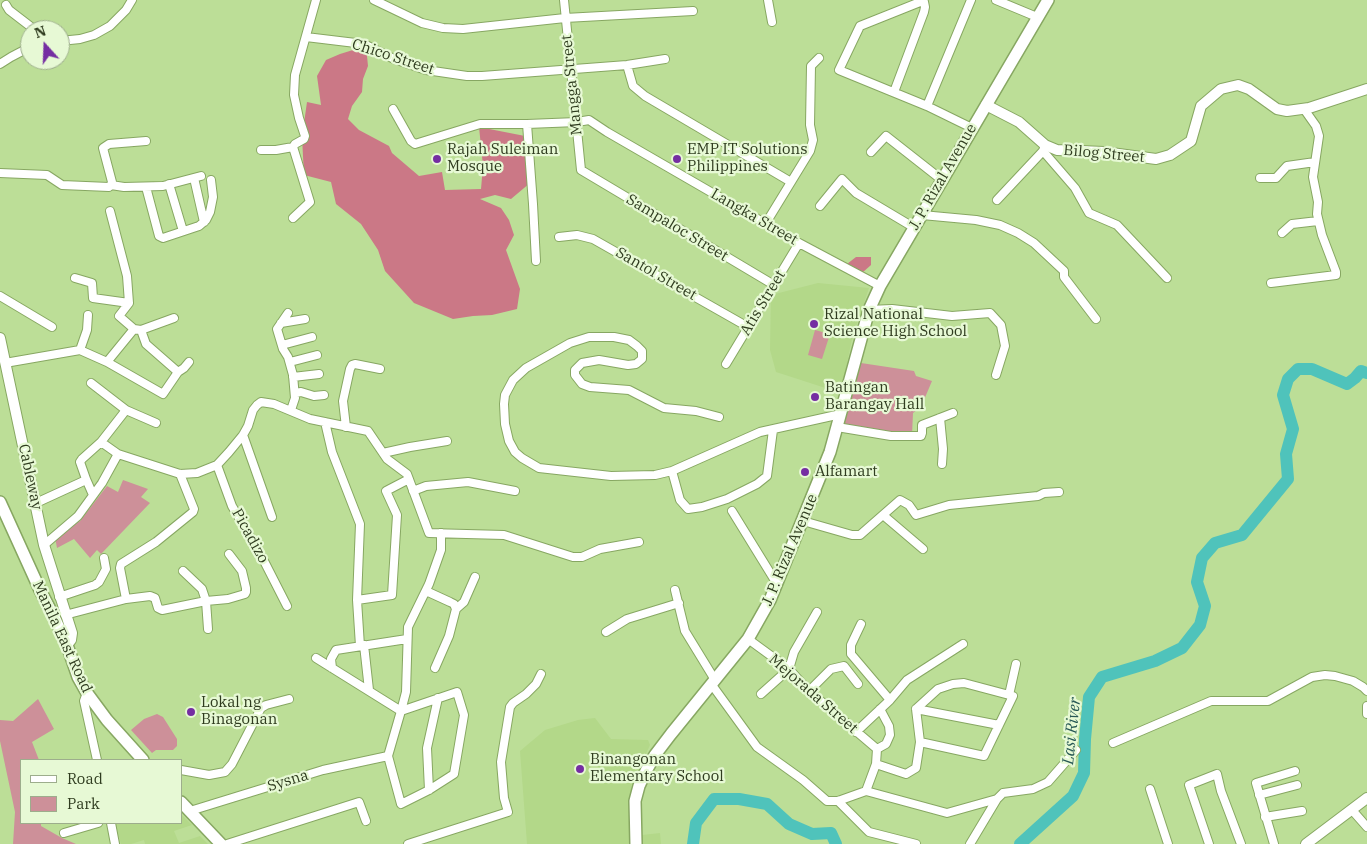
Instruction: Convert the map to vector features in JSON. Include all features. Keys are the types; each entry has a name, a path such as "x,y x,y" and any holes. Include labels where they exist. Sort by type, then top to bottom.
{"main road":[{"name":"J. P. Rizal Avenue","path":"636,844 635,801 643,778 655,755 748,639 764,612 777,584 830,452 869,310 880,286 1048,0"},
{"name":"Manila East Road","path":"0,502 40,590 60,617 78,677 87,693 120,735 142,759"},
{"path":"182,803 221,844"}],"street":[{"path":"70,40 94,35 114,22 126,10 132,0"},
{"path":"261,150 293,147 305,138 294,95 295,75 316,0"},
{"path":"374,0 422,23 443,28 463,29 565,18 692,11"},
{"name":"Mangga Street","path":"564,0 581,170"},
{"path":"768,0 772,22"},
{"path":"927,106 971,0"},
{"path":"996,0 1037,17"},
{"path":"894,92 924,12 924,2 860,26 839,70 927,106 972,128"},
{"path":"6,5 9,10 22,20"},
{"name":"Chico Street","path":"306,37 364,44 394,59 426,70 449,74 482,76 627,65 665,59"},
{"path":"0,64 20,52"},
{"path":"766,223 812,146 813,140 810,124 811,66 819,58"},
{"path":"627,65 633,86 645,96 790,182"},
{"name":"Bilog Street","path":"986,104 1019,122 1044,148 1104,152 1156,160 1170,155 1191,142 1201,106 1221,89 1238,85 1249,89 1277,110 1286,111 1304,109 1366,91"},
{"name":"Langka Street","path":"393,109 411,141 415,144 480,124 527,124 589,120 799,242 880,286"},
{"path":"1271,283 1336,275 1318,221 1318,202 1313,177 1319,136 1316,126 1304,109"},
{"path":"527,124 536,262"},
{"path":"870,152 886,136 942,180"},
{"path":"111,185 103,148 109,144 146,141"},
{"path":"293,147 310,202 293,218"},
{"path":"998,200 1044,148 1075,188 1089,213 1117,225 1167,278"},
{"path":"1260,178 1276,178 1287,166 1315,162"},
{"name":"Sampaloc Street","path":"581,170 774,285"},
{"path":"0,173 47,176 62,184 124,187 169,184 198,177 204,222"},
{"path":"820,206 842,179 856,192 913,228"},
{"path":"146,186 160,238 199,226 204,222 210,212 213,197 211,180"},
{"path":"169,184 183,231"},
{"path":"110,211 128,276 129,303 119,316 138,329 146,344 178,372"},
{"path":"922,215 976,220 1000,225 1018,233 1034,243 1064,271 1064,277 1096,319"},
{"path":"1282,233 1292,224 1318,221"},
{"name":"Santol Street","path":"559,237 577,234 593,239 748,327"},
{"name":"Atis Street","path":"726,364 799,242"},
{"path":"75,278 92,283 93,298 129,303"},
{"path":"0,296 52,326"},
{"path":"869,310 892,308 952,316 990,313 1001,325 1005,346 996,375"},
{"path":"288,313 277,329 290,362 293,377 295,398 291,410"},
{"path":"80,350 88,315"},
{"path":"107,362 138,329 174,318"},
{"path":"281,323 305,319"},
{"path":"282,344 312,337"},
{"path":"719,417 696,411 664,408 629,390 590,387 582,384 575,375 575,370 582,363 599,360 628,365 636,364 642,359 642,351 637,346 629,340 614,337 589,338 570,343 526,368 513,380 505,395 505,424 509,441 515,452 522,458 538,468 611,476 655,475 672,471 760,432 841,414"},
{"name":"Cableway","path":"0,338 44,544 59,597 60,617"},
{"path":"5,363 80,350 107,362 163,394 178,372 189,362"},
{"path":"290,362 317,355"},
{"path":"346,427 343,401 350,368 355,364 380,369"},
{"path":"293,377 319,374"},
{"path":"91,383 126,410 156,423"},
{"path":"295,393 304,392 314,396 324,396"},
{"path":"101,442 118,454 180,474 197,473 217,464 243,435 253,410 257,405 261,402 274,404 310,420 368,431 387,459 407,474 429,533 504,535 572,557 582,557 600,549 639,542"},
{"path":"93,495 80,462 101,442 126,410"},
{"path":"837,427 891,436 920,436 922,425 953,413"},
{"path":"940,418 943,449 942,464"},
{"path":"325,422 332,452 360,524 357,600 369,690"},
{"path":"672,471 680,500 688,509 702,507 727,499 757,484 767,476 773,430"},
{"path":"243,435 272,517"},
{"path":"383,453 448,441"},
{"path":"44,544 78,516 118,454"},
{"name":"Picadizo","path":"217,464 232,506 263,559 287,606"},
{"path":"126,599 120,568 121,564 156,542 193,512 194,508 180,474"},
{"path":"357,600 392,596 397,515 386,491 409,479"},
{"path":"36,503 86,480"},
{"path":"413,491 426,486 468,482 515,491"},
{"path":"803,521 852,535 860,535 900,500 909,505 916,515 949,505 1060,492"},
{"path":"732,511 777,584"},
{"path":"883,515 924,549"},
{"path":"401,711 457,692 464,715 454,774 429,790 401,804 388,756 406,692 408,627 426,591 441,550 441,533"},
{"path":"60,617 126,599 153,596 158,608 162,610 206,601 228,599 246,592 242,571 229,554"},
{"path":"59,597 99,582 106,569 104,558"},
{"path":"183,571 202,589 206,601 208,629"},
{"path":"434,668 449,636 456,609 464,602 475,577"},
{"path":"675,590 685,631 713,683 757,747 803,780 827,801 838,801 866,791 947,813 997,799"},
{"path":"426,591 454,604 456,609"},
{"path":"606,632 632,617 678,603"},
{"path":"761,694 789,669 794,652 817,612"},
{"path":"861,624 851,645 851,654 890,700"},
{"path":"332,668 332,659 336,650 407,639"},
{"name":"Mejorada Street","path":"748,639 789,669 809,691 877,749"},
{"path":"856,732 890,700 906,680 963,644"},
{"path":"316,658 401,711"},
{"path":"1009,695 1016,664"},
{"path":"809,691 830,669 844,666 858,684"},
{"path":"408,844 508,812 504,798 501,762 510,707 536,684 541,674"},
{"path":"1113,743 1211,701 1268,701 1312,676 1335,676 1353,681 1364,687 1367,691"},
{"path":"916,709 938,689 952,684 964,683 1013,696 984,756 920,742"},
{"path":"87,693 84,701 97,759"},
{"path":"182,770 209,775 225,772 232,764 262,708 288,698"},
{"path":"429,790 427,748 438,698"},
{"path":"1367,706 1367,714"},
{"path":"866,791 876,764 877,749 886,744 890,735 889,726 880,709"},
{"path":"916,709 999,725"},
{"path":"876,764 906,774 916,768 920,742 916,709"},
{"path":"970,844 1002,793 1033,789 1048,782 1076,750"},
{"name":"Sysna","path":"190,811 323,770 388,756"},
{"path":"1274,844 1256,783 1295,771"},
{"path":"1209,844 1189,784 1216,774 1241,844"},
{"path":"1259,795 1297,785"},
{"path":"1150,789 1168,844"},
{"path":"1306,844 1367,798"},
{"path":"838,801 869,832 916,844"},
{"path":"227,844 358,802 366,822"},
{"path":"1352,810 1367,827"},
{"path":"1265,817 1302,811"},
{"path":"64,833 95,824"},
{"path":"111,824 115,844"},
{"path":"440,834 442,844"}],"shaded area":[{"path":"366,46 368,66 363,79 362,92 352,106 348,119 359,130 389,146 392,153 419,176 442,172 445,190 481,189 483,166 479,127 525,136 530,183 511,199 495,195 480,199 501,208 509,220 514,235 506,250 520,289 517,309 492,315 453,319 414,303 385,271 378,250 361,224 336,204 331,182 304,175 302,137 307,102 321,105 317,76 326,60"},
{"path":"856,257 871,257 871,265 862,273 848,267 847,264"},
{"name":"Rizal National Science High School","path":"818,283 869,288 852,339 841,393 776,372 770,350 771,295"},
{"name":"Binangonan Elementary School","path":"595,718 611,739 648,740 650,745 631,786 630,844 527,844 520,751 545,730 578,720"},
{"path":"182,815 192,825 174,831 179,843 200,836 208,844 145,844 144,840 131,844 121,844 115,824 182,824"},
{"path":"660,833 661,844 642,844 642,835"}],"green space":[{"path":"815,330 830,334 822,359 808,355"},
{"path":"861,363 914,371 916,376 932,381 921,407 913,413 912,435 843,427"},
{"path":"123,480 148,489 141,497 150,503 101,554 97,550 90,558 74,539 57,548 55,537 80,521 107,486 118,492"},
{"path":"38,699 54,729 32,742 39,759 20,759 20,824 41,824 41,826 62,838 76,844 13,844 15,812 0,741 0,720 13,721"},
{"path":"157,714 163,717 177,739 177,746 173,750 156,750 152,753 131,730 144,719"}],"waterway":[{"name":"Lasi River","path":"1020,844 1073,796 1084,773 1089,697 1102,677 1155,661 1182,648 1200,625 1205,606 1197,582 1202,558 1215,543 1242,535 1288,479 1286,454 1293,429 1283,395 1288,379 1298,369 1312,369 1347,384 1361,371 1367,373"},
{"name":"Lasi River","path":"693,844 696,823 714,799 739,799 767,804 789,824 812,834 831,833 836,844"}],"place":[{"name":"Rajah Suleiman Mosque","path":"437,159"},
{"name":"EMP IT Solutions Philippines","path":"677,159"},
{"name":"Rizal National Science High School","path":"814,324"},
{"name":"Batingan Barangay Hall","path":"815,397"},
{"name":"Alfamart","path":"805,472"},
{"name":"Lokal ng Binagonan","path":"191,712"},
{"name":"Binangonan Elementary School","path":"580,769"}]}
